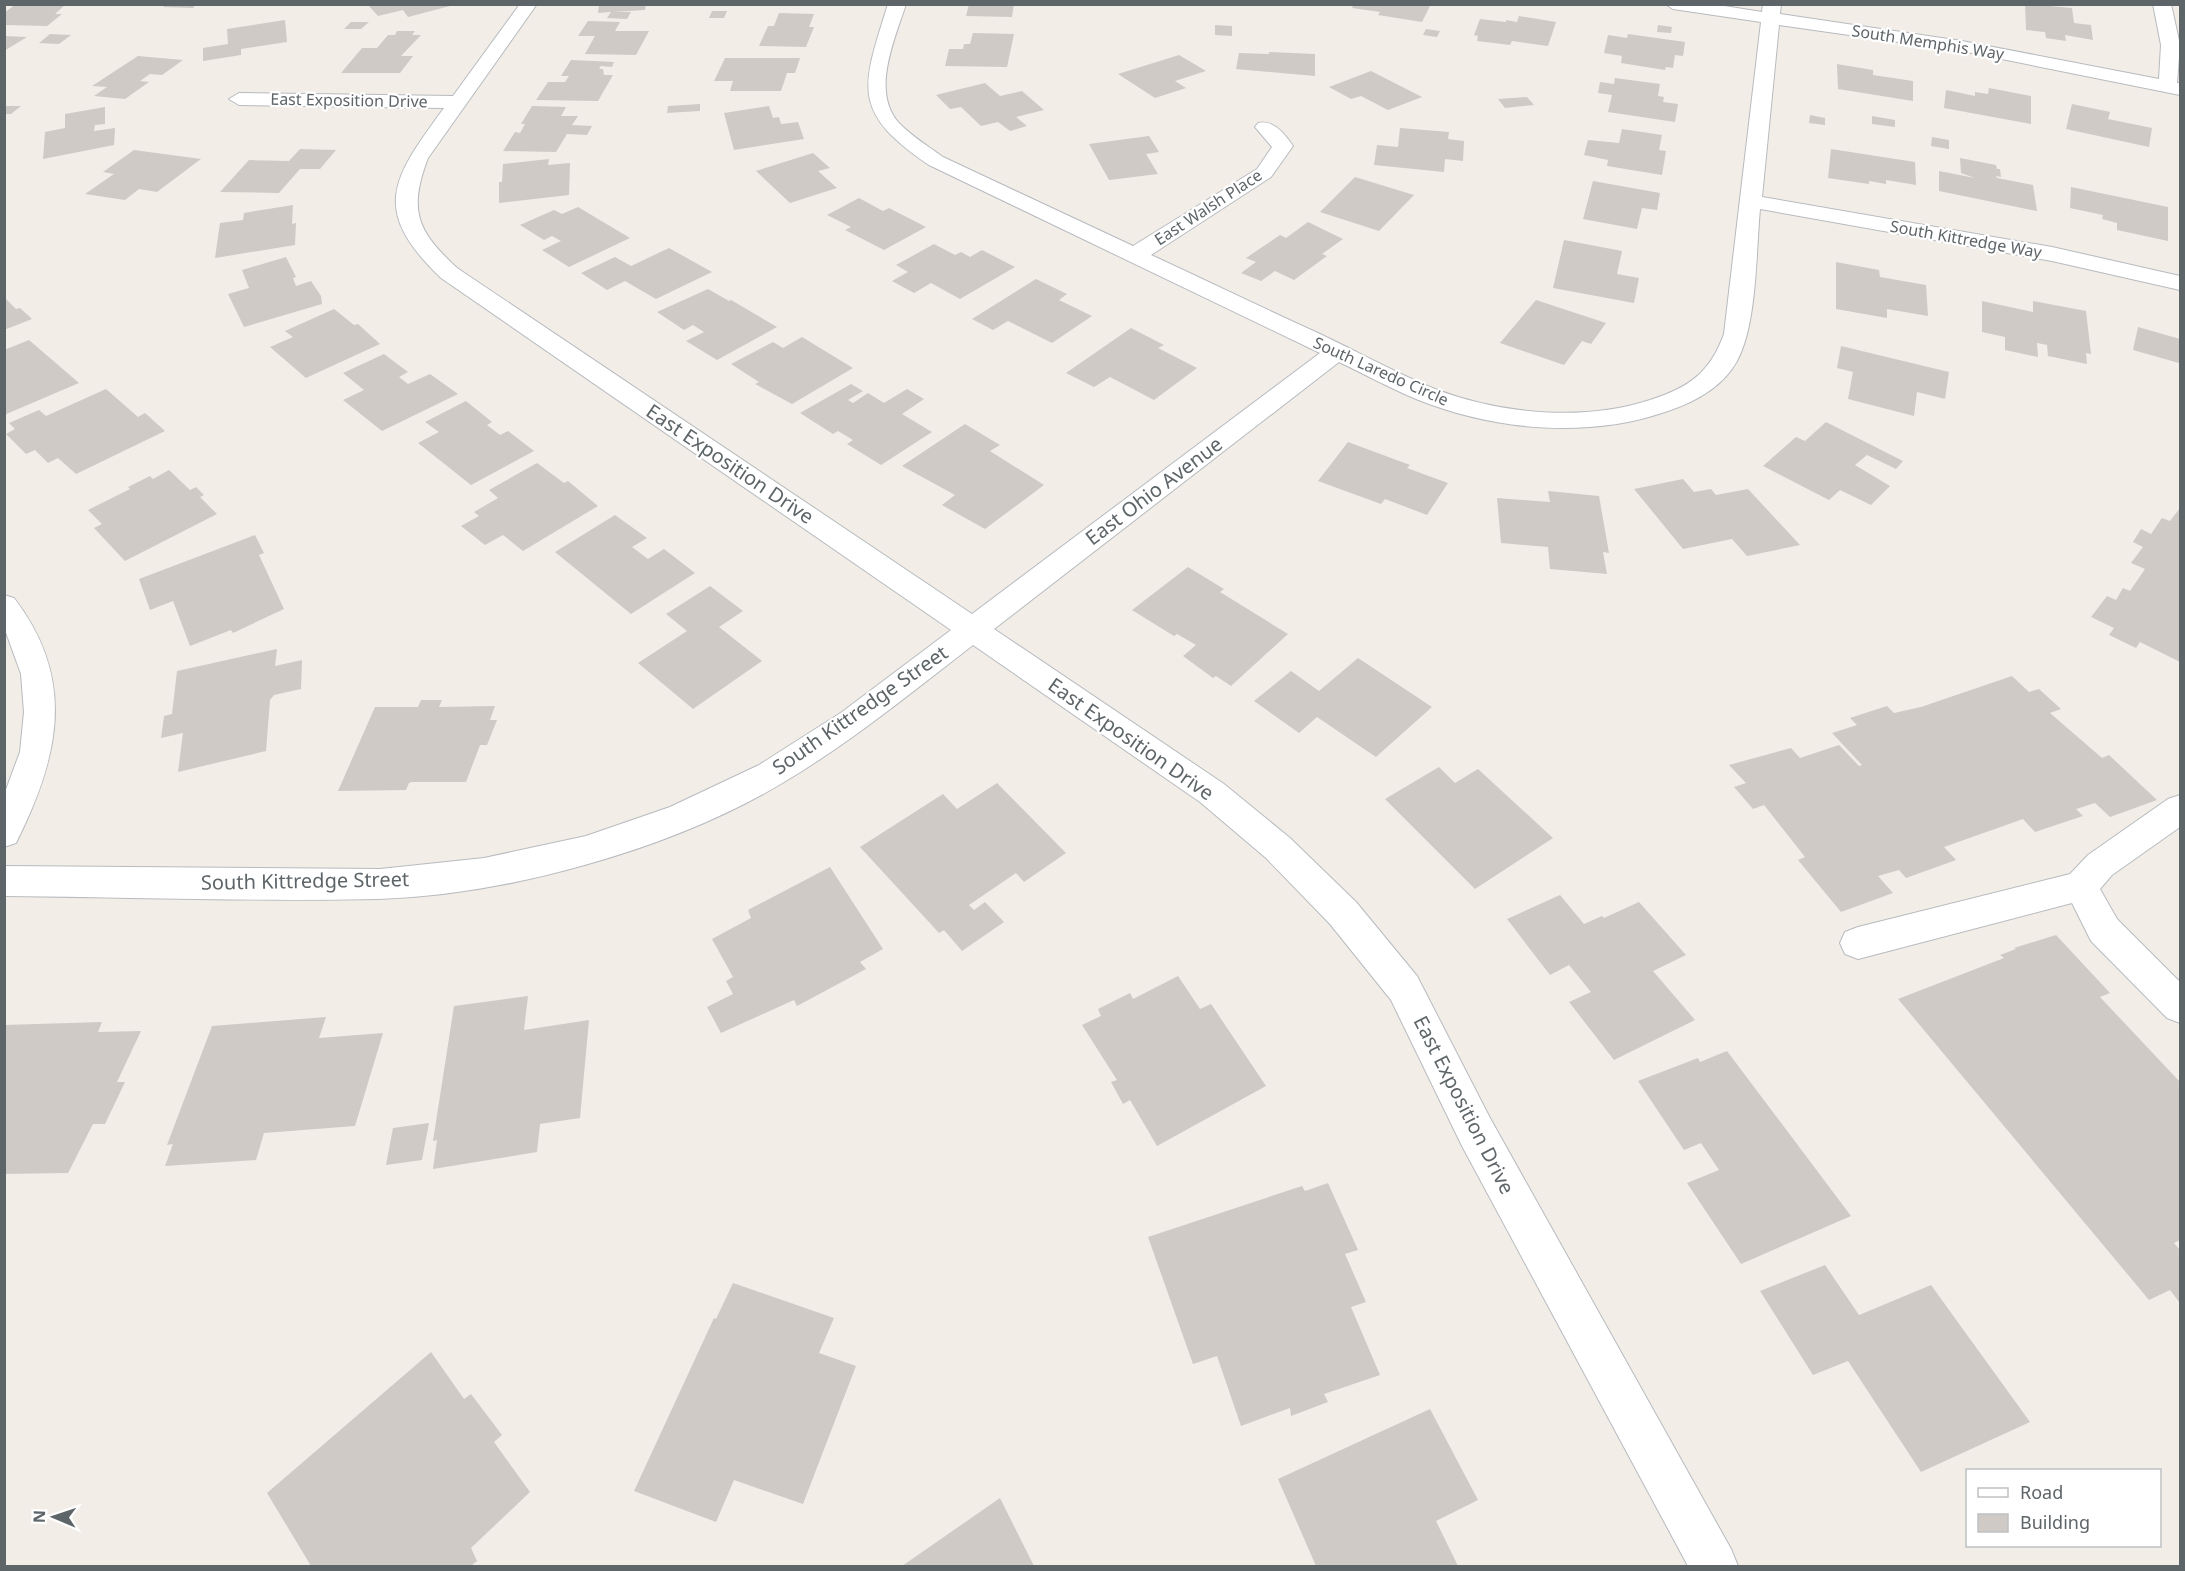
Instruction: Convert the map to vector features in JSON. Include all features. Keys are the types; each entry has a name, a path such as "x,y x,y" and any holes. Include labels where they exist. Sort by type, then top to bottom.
{"street":[{"name":"East Exposition Drive","path":"529,4 418,158 408,181 405,204 409,226 422,249 449,273 1212,793 1278,848 1343,913 1404,988 1476,1132 1714,1566"},
{"name":"South Laredo Circle","path":"897,4 874,81 877,105 892,129 911,146 936,161 1133,256 1426,394 1471,408 1507,415 1556,420 1603,418 1646,410 1682,397 1715,374 1730,352 1736,334 1771,11"},
{"name":"South Memphis Way","path":"1673,4 1771,11 2174,88"},
{"path":"2162,4 2171,36 2174,88"},
{"name":"East Exposition Drive","path":"239,99 459,102"},
{"name":"East Walsh Place","path":"1133,256 1264,173 1283,146 1265,127"},
{"name":"South Kittredge Way","path":"1750,201 2052,254 2181,283"},
{"name":"East Ohio Avenue","path":"973,629 1336,352"},
{"path":"4,604 17,620 35,658 41,702 36,753 4,833"},
{"name":"South Kittredge Street","path":"4,882 380,884 484,873 586,850 682,817 771,774 853,721 973,629"},
{"path":"1858,943 2081,886 2100,865 2181,808"},
{"path":"2081,886 2104,930 2181,1006"}],"building":[{"path":"16,4 66,4 55,14 62,14 47,26 4,25 4,13"},
{"path":"166,4 196,4 193,8 163,7"},
{"path":"599,4 646,4 645,10 614,12 631,12 627,19 607,18 611,12 598,13"},
{"path":"969,4 1014,4 1012,17 966,16"},
{"path":"1354,4 1431,4 1422,22 1378,15 1380,12 1352,8"},
{"path":"2025,4 2072,8 2074,23 2091,25 2093,40 2065,35 2066,41 2046,38 2045,32 2026,30"},
{"path":"368,5 454,5 408,17 403,10 378,16"},
{"path":"712,11 727,11 724,18 709,18"},
{"path":"779,13 814,14 809,27 814,27 806,47 759,46 768,26 774,26"},
{"path":"1519,16 1556,22 1548,46 1512,41 1510,45 1477,41 1478,36 1474,35 1480,19 1517,22"},
{"path":"285,20 287,42 241,49 241,55 203,61 203,48 228,44 227,29"},
{"path":"588,21 620,22 615,31 649,31 636,55 585,54 595,36 578,36"},
{"path":"351,22 369,22 361,29 344,29"},
{"path":"1215,25 1232,26 1232,36 1215,35"},
{"path":"1658,25 1672,27 1671,33 1657,32"},
{"path":"1426,29 1440,31 1437,37 1423,35"},
{"path":"397,31 415,31 412,35 421,35 401,56 413,56 400,73 341,73 362,48 377,48 388,35 395,35"},
{"path":"973,33 1014,34 1007,67 945,66 949,49 963,49 964,44 970,44"},
{"path":"50,34 71,35 59,44 39,43"},
{"path":"1628,34 1685,42 1683,56 1675,55 1673,68 1666,67 1665,70 1621,63 1622,56 1604,53 1608,35 1627,38"},
{"path":"4,36 27,37 4,51"},
{"path":"1269,52 1315,54 1315,76 1236,69 1239,53 1269,54"},
{"path":"1179,55 1206,71 1175,81 1186,88 1155,98 1118,74"},
{"path":"138,56 183,60 162,75 150,74 140,81 149,82 125,99 94,96 107,87 92,86"},
{"path":"725,58 800,58 795,73 787,73 781,91 730,91 733,81 714,81"},
{"path":"571,60 614,62 612,67 601,66 599,69 603,69 604,75 613,75 598,101 536,100 548,82 565,82 569,76 561,76"},
{"path":"1837,64 1873,70 1873,75 1913,81 1913,101 1838,89"},
{"path":"1371,71 1422,97 1388,110 1361,96 1351,99 1329,87"},
{"path":"1615,78 1660,84 1658,96 1664,97 1663,102 1678,104 1675,122 1608,112 1612,95 1598,93 1600,82 1614,84"},
{"path":"985,83 1000,96 1022,91 1044,110 1016,117 1027,126 1010,131 998,122 981,126 961,107 950,109 936,95"},
{"path":"1989,88 2031,96 2031,124 1944,108 1946,90 1975,96 1975,92 1988,94"},
{"path":"1527,97 1534,105 1505,108 1498,99"},
{"path":"700,104 700,111 667,113 668,106"},
{"path":"2072,104 2110,112 2108,119 2152,128 2149,147 2066,129"},
{"path":"4,106 21,106 11,114 4,114"},
{"path":"532,106 566,107 561,116 578,116 572,125 592,126 587,135 567,134 556,152 503,151 515,132 520,133 525,124 521,124"},
{"path":"769,106 773,118 779,117 781,124 798,122 804,139 734,150 724,113"},
{"path":"105,107 105,124 95,125 94,131 115,128 114,145 43,159 45,132 65,128 65,114"},
{"path":"1810,115 1825,118 1825,125 1809,123"},
{"path":"1872,116 1895,120 1895,127 1872,124"},
{"path":"1400,128 1449,132 1448,139 1464,141 1463,161 1445,159 1444,172 1374,165 1377,145 1398,147"},
{"path":"1622,129 1662,135 1659,150 1666,151 1662,175 1607,166 1608,160 1584,155 1588,140 1619,143"},
{"path":"1149,136 1159,152 1146,154 1158,174 1109,180 1089,144"},
{"path":"1932,137 1949,140 1949,149 1931,146"},
{"path":"300,149 336,150 320,169 300,169 279,193 220,192 249,160 289,161"},
{"path":"1831,149 1915,162 1916,185 1886,180 1886,184 1869,181 1869,184 1828,178"},
{"path":"134,150 201,159 157,192 139,189 125,200 85,194 114,174 103,172"},
{"path":"813,153 830,168 818,171 837,188 790,203 756,171"},
{"path":"1960,158 1996,165 1997,169 2000,169 2001,177 1996,176 1997,178 2033,185 2037,211 1939,191 1939,171 1975,178 1961,173"},
{"path":"549,159 548,165 570,163 569,195 499,203 499,182 502,182 503,164"},
{"path":"1355,177 1414,195 1379,231 1320,212"},
{"path":"1593,181 1660,193 1657,210 1642,208 1637,229 1583,219"},
{"path":"2071,187 2168,207 2168,241 2117,230 2117,223 2102,219 2103,215 2070,208"},
{"path":"859,198 883,211 889,208 926,227 884,250 845,230 851,227 827,215"},
{"path":"293,205 292,224 296,223 295,245 215,258 220,223 243,220 244,213"},
{"path":"578,207 630,238 569,267 542,250 561,241 552,236 544,240 520,225 554,210 562,214"},
{"path":"1308,222 1343,239 1322,254 1327,256 1294,280 1275,271 1261,281 1241,273 1256,262 1246,258 1280,235 1286,238"},
{"path":"1564,240 1622,251 1617,274 1639,278 1634,303 1553,288"},
{"path":"934,244 955,255 961,252 970,257 982,250 1015,267 960,299 931,283 914,293 892,281 908,272 896,265"},
{"path":"669,248 712,272 656,299 625,281 607,290 581,273 615,257 631,266"},
{"path":"286,257 296,277 293,278 296,286 311,281 321,296 322,304 244,327 228,294 249,288 242,270"},
{"path":"1836,262 1879,270 1880,277 1926,285 1928,316 1887,309 1887,318 1836,309"},
{"path":"1036,279 1067,294 1059,300 1092,316 1052,343 1008,321 993,330 972,319"},
{"path":"708,289 777,327 717,360 686,341 704,332 693,325 684,330 657,312"},
{"path":"4,297 16,309 20,308 32,319 4,330"},
{"path":"1536,300 1606,323 1591,344 1582,341 1564,365 1500,343"},
{"path":"1982,301 2033,312 2033,301 2086,311 2091,354 2086,353 2087,364 2048,356 2047,345 2037,343 2038,357 2005,350 2005,337 1982,332"},
{"path":"334,309 354,325 358,324 380,344 306,378 270,347 293,337 285,331"},
{"path":"2138,327 2180,339 2180,368 2179,363 2133,350"},
{"path":"1131,328 1164,345 1158,348 1197,368 1154,400 1110,377 1094,387 1066,373"},
{"path":"802,337 853,368 792,404 755,384 759,382 731,364 773,342 783,348"},
{"path":"29,340 79,383 4,415 4,350"},
{"path":"1841,346 1949,372 1945,399 1917,392 1914,416 1848,399 1853,372 1837,368"},
{"path":"384,354 408,372 399,377 408,384 430,374 458,394 382,431 343,400 364,390 343,373"},
{"path":"851,384 863,391 848,400 853,403 868,393 884,403 907,389 924,399 902,414 932,432 881,465 847,444 853,440 838,431 833,434 800,413"},
{"path":"106,389 138,417 145,413 165,431 76,474 58,458 48,463 35,450 26,454 6,434 15,429 9,423 39,410 46,416"},
{"path":"466,401 492,422 487,425 500,435 508,431 534,451 471,485 418,443 439,432 425,422"},
{"path":"1826,422 1903,461 1896,469 1867,455 1855,465 1890,486 1871,505 1840,490 1829,500 1763,466 1796,437 1805,441"},
{"path":"965,424 1000,445 990,451 1044,485 985,529 942,505 955,495 902,466"},
{"path":"1348,442 1410,465 1407,468 1448,483 1427,515 1385,499 1381,504 1318,481"},
{"path":"537,463 564,483 568,481 598,506 523,551 503,535 485,545 461,526 479,516 474,512 498,498 489,490"},
{"path":"169,470 190,490 196,487 204,495 200,497 217,514 125,561 94,528 102,524 88,510 150,476 153,479"},
{"path":"1683,479 1694,492 1711,489 1716,495 1748,489 1800,545 1747,556 1732,539 1683,549 1634,489"},
{"path":"1548,491 1599,496 1609,553 1603,552 1607,574 1550,569 1548,547 1501,543 1497,498 1550,502"},
{"path":"2180,508 2180,662 2140,642 2136,648 2109,635 2114,628 2091,617 2107,596 2116,600 2123,588 2130,591 2145,569 2131,563 2143,547 2133,542 2141,529 2151,534 2162,518 2170,521"},
{"path":"615,515 647,538 632,547 648,559 664,549 695,573 631,614 555,552"},
{"path":"255,535 264,553 259,555 284,609 233,633 231,630 190,646 173,601 150,610 139,579"},
{"path":"1188,567 1224,589 1220,592 1288,634 1231,686 1216,676 1213,678 1183,656 1196,645 1177,634 1174,636 1132,610"},
{"path":"710,586 743,611 719,627 762,661 693,709 638,663 687,631 666,614"},
{"path":"277,649 275,666 302,660 301,689 274,695 270,700 266,751 178,772 183,733 161,738 164,716 172,714 177,671"},
{"path":"1358,658 1432,707 1376,757 1317,717 1299,733 1254,701 1291,671 1319,691"},
{"path":"2012,676 2029,692 2039,689 2061,709 2050,713 2102,758 2109,755 2157,800 2110,817 2095,803 2076,809 2083,816 2035,832 2023,819 1944,847 1956,860 1906,878 1899,870 1878,876 1893,893 1841,912 1798,860 1805,857 1764,805 1753,809 1734,787 1746,783 1729,765 1791,748 1800,758 1839,745 1859,766 1862,765 1832,733 1857,725 1850,718 1887,706 1894,713 1921,707"},
{"path":"421,700 442,700 439,707 495,706 490,720 497,720 487,745 480,745 466,782 412,782 406,790 338,791 375,707 418,707"},
{"path":"1439,767 1455,783 1478,769 1553,838 1475,889 1385,799"},
{"path":"997,783 1066,853 1024,882 1016,873 969,905 974,910 985,902 1004,922 962,951 944,930 939,933 860,847 943,794 957,809"},
{"path":"830,867 883,949 860,962 866,969 797,1006 794,1000 721,1033 707,1007 733,994 726,981 733,977 712,939 751,918 748,910"},
{"path":"1560,895 1584,924 1602,916 1604,918 1639,902 1686,955 1653,971 1695,1020 1614,1060 1569,1002 1591,992 1569,965 1550,975 1507,919"},
{"path":"2056,935 2110,993 2100,997 2180,1082 2180,1240 2174,1243 2180,1250 2180,1303 2170,1290 2149,1300 1898,999 2004,958 2000,955 2016,949 2014,948"},
{"path":"1178,976 1200,1009 1211,1004 1266,1086 1157,1146 1130,1100 1123,1104 1111,1082 1117,1080 1082,1025 1101,1016 1098,1009 1130,993 1133,999"},
{"path":"528,996 524,1030 589,1020 580,1118 540,1124 537,1152 433,1169 437,1140 433,1141 454,1006"},
{"path":"326,1017 319,1038 383,1033 355,1126 264,1133 256,1160 165,1166 173,1144 167,1145 212,1026"},
{"path":"102,1022 98,1032 141,1031 117,1082 125,1082 105,1124 93,1124 68,1173 4,1174 4,1025"},
{"path":"1727,1051 1851,1216 1741,1264 1687,1183 1719,1170 1701,1143 1684,1150 1638,1081 1698,1058 1700,1062"},
{"path":"429,1123 422,1160 386,1165 393,1128"},
{"path":"1328,1183 1358,1250 1345,1254 1366,1302 1351,1307 1380,1375 1324,1394 1328,1402 1291,1416 1290,1408 1241,1426 1217,1356 1193,1364 1148,1237 1302,1186 1305,1191"},
{"path":"1825,1265 1859,1315 1931,1285 2030,1422 1921,1472 1848,1361 1813,1375 1760,1291"},
{"path":"733,1283 834,1318 819,1353 856,1366 803,1504 734,1480 716,1522 634,1491 714,1318 716,1319"},
{"path":"431,1352 464,1399 471,1394 502,1435 494,1442 530,1492 471,1548 477,1561 471,1566 311,1566 267,1493"},
{"path":"1430,1409 1478,1500 1436,1521 1458,1566 1316,1566 1278,1479"},
{"path":"1000,1498 1034,1566 902,1566"}]}
